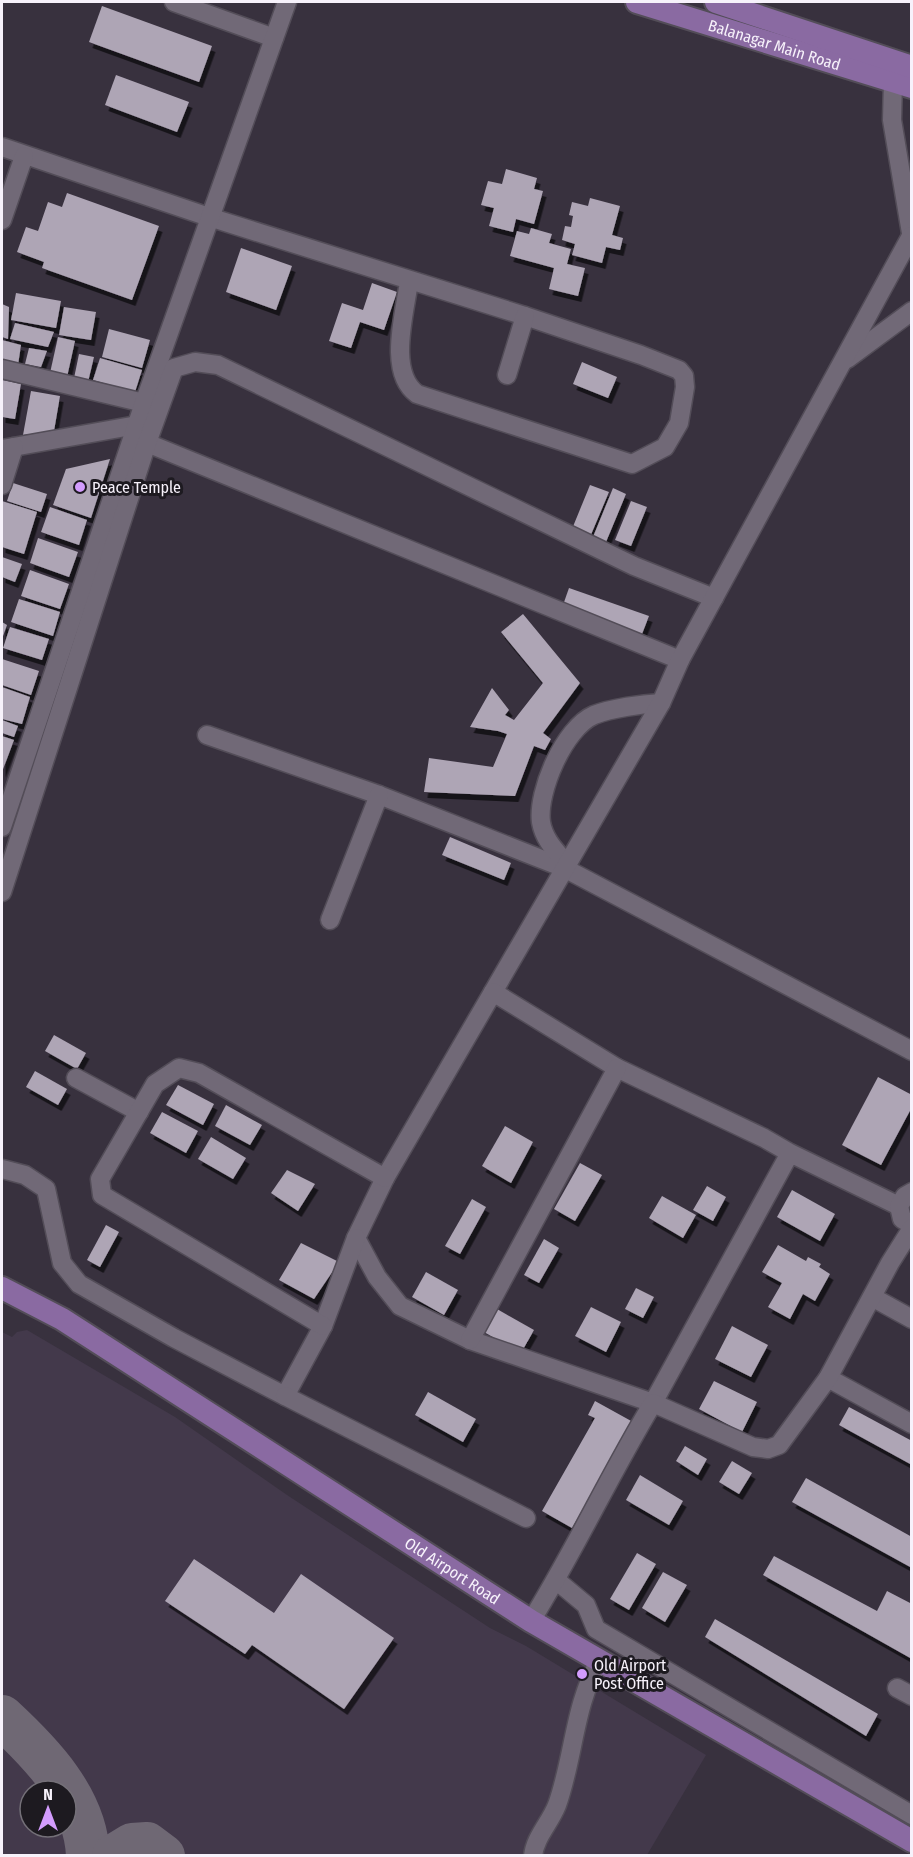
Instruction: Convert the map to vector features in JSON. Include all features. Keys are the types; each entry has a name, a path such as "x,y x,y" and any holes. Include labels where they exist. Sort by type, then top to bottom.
{"main road":[{"name":"Balanagar Main Road","path":"637,2 903,74"},
{"name":"Balanagar Main Road","path":"716,2 903,74"},
{"name":"Old Airport Road","path":"2,1288 62,1319 531,1621 912,1841"}],"street":[{"path":"174,2 274,38"},
{"path":"2,826 144,403 287,2"},
{"path":"285,1396 323,1326 356,1238 385,1178 661,703 680,660 911,238 891,120 903,74"},
{"path":"2,147 209,217 525,316 679,370 684,376 685,387 682,407 679,423 665,447 632,464 417,394 406,381 400,364 410,281"},
{"path":"2,220 24,156"},
{"path":"841,364 912,311"},
{"path":"507,375 525,316"},
{"path":"2,892 147,444 174,368 195,362 218,365 634,566 714,598"},
{"path":"2,369 144,403"},
{"path":"2,485 8,448 137,425"},
{"path":"147,444 680,660"},
{"path":"565,866 548,843 541,823 541,802 546,782 565,743 593,716 636,704 661,703"},
{"path":"207,735 379,795 565,866 912,1051"},
{"path":"330,920 379,795"},
{"path":"493,992 617,1068 899,1206"},
{"path":"323,1326 102,1195 100,1179 156,1084 170,1072 179,1068 200,1073 385,1178"},
{"path":"470,1340 617,1068"},
{"path":"76,1078 139,1112"},
{"path":"531,1621 556,1580 790,1153"},
{"path":"2,1169 25,1175 46,1189 62,1263 80,1284 174,1338 526,1518"},
{"path":"356,1238 377,1277 400,1306 470,1340 653,1403 753,1447 768,1449 779,1445 828,1378 912,1227 902,1219 899,1206 905,1196 912,1192"},
{"path":"872,1297 912,1319"},
{"path":"828,1378 912,1424"},
{"path":"556,1580 586,1605 596,1629 912,1815"},
{"path":"533,1856 534,1847 556,1807 584,1693 600,1660"}],"shaded area":[{"path":"27,1330 175,1417 287,1495 490,1628 526,1646 706,1755 647,1855 2,1855 2,1332 12,1337 17,1332"}],"building":[{"path":"102,6 212,46 199,82 89,42"},
{"path":"116,75 189,102 177,132 105,105"},
{"path":"506,169 537,178 534,189 543,191 534,224 516,219 513,232 489,226 494,208 481,205 488,181 502,184"},
{"path":"67,193 159,226 132,300 42,268 44,262 17,252 26,227 38,231 48,202 62,207"},
{"path":"590,198 620,206 612,235 623,238 620,250 606,247 602,263 572,255 575,244 562,240 565,226 571,227 573,216 569,215 572,202 588,206"},
{"path":"531,228 552,234 549,243 571,249 567,264 585,268 578,296 549,289 554,268 510,256 517,231 529,234"},
{"path":"241,248 292,266 276,310 226,292"},
{"path":"372,283 397,292 384,330 360,322 351,348 329,341 342,303 363,310"},
{"path":"16,293 61,301 56,328 11,320"},
{"path":"2,304 9,307 8,339 2,337"},
{"path":"64,307 96,312 91,340 59,335"},
{"path":"15,323 54,332 48,347 10,339"},
{"path":"109,329 150,340 142,368 102,357"},
{"path":"58,337 75,341 67,377 50,373"},
{"path":"2,340 21,345 18,365 2,360"},
{"path":"29,348 47,351 41,367 25,364"},
{"path":"79,354 94,357 87,386 73,383"},
{"path":"100,358 142,370 135,392 93,380"},
{"path":"582,362 617,377 608,398 573,384"},
{"path":"2,380 21,384 15,419 2,417"},
{"path":"31,391 60,396 54,431 23,435"},
{"name":"Peace Temple","path":"110,459 91,518 53,505 66,469"},
{"path":"13,483 47,494 41,512 7,501"},
{"path":"590,485 609,492 590,537 572,529"},
{"path":"613,488 626,494 606,542 593,537"},
{"path":"2,501 37,512 24,554 2,547"},
{"path":"631,501 647,507 631,546 615,540"},
{"path":"50,507 87,520 79,545 41,532"},
{"path":"38,538 78,552 69,577 30,563"},
{"path":"2,557 22,564 15,582 2,577"},
{"path":"30,570 69,584 60,609 21,596"},
{"path":"569,588 649,616 642,634 563,605"},
{"path":"19,599 60,612 53,636 11,622"},
{"path":"523,614 580,683 543,733 551,739 545,750 534,746 515,796 424,792 429,758 493,767 507,734 470,727 492,688 509,710 505,715 514,720 543,683 501,632"},
{"path":"2,622 7,625 2,639"},
{"path":"10,627 49,639 42,660 3,648"},
{"path":"2,659 39,671 31,695 2,685"},
{"path":"2,687 30,697 22,724 2,719"},
{"path":"2,720 18,726 14,737 2,733"},
{"path":"2,736 14,740 2,772"},
{"path":"450,837 511,863 504,880 442,855"},
{"path":"54,1035 86,1053 77,1069 45,1051"},
{"path":"35,1071 67,1089 58,1105 26,1087"},
{"path":"878,1077 912,1095 912,1107 881,1165 842,1145"},
{"path":"178,1085 214,1104 203,1125 166,1105"},
{"path":"226,1105 262,1125 250,1145 215,1126"},
{"path":"162,1112 198,1131 186,1153 150,1133"},
{"path":"505,1126 533,1142 511,1183 482,1166"},
{"path":"211,1137 246,1158 233,1179 198,1159"},
{"path":"580,1163 602,1175 575,1221 554,1209"},
{"path":"287,1170 315,1184 298,1211 271,1193"},
{"path":"707,1186 726,1197 713,1221 693,1210"},
{"path":"792,1190 835,1214 820,1241 777,1217"},
{"path":"662,1196 696,1215 683,1238 649,1218"},
{"path":"472,1199 486,1207 460,1254 445,1246"},
{"path":"106,1225 119,1232 100,1267 87,1260"},
{"path":"544,1239 559,1248 539,1283 524,1275"},
{"path":"301,1243 339,1262 314,1299 279,1280"},
{"path":"778,1245 806,1261 808,1257 821,1264 819,1267 830,1274 815,1301 803,1294 790,1319 768,1307 782,1283 762,1272"},
{"path":"426,1272 458,1290 444,1315 412,1297"},
{"path":"636,1288 654,1297 643,1318 625,1309"},
{"path":"591,1307 621,1322 606,1352 575,1336"},
{"path":"497,1309 534,1330 521,1353 484,1332"},
{"path":"732,1326 768,1345 751,1377 715,1359"},
{"path":"714,1381 757,1402 742,1432 699,1409"},
{"path":"428,1392 476,1419 463,1442 415,1415"},
{"path":"595,1401 633,1422 572,1528 542,1511 595,1418 588,1415"},
{"path":"849,1407 912,1441 912,1465 839,1425"},
{"path":"685,1446 707,1459 698,1475 676,1461"},
{"path":"732,1461 752,1473 739,1494 719,1482"},
{"path":"640,1475 683,1501 669,1525 626,1500"},
{"path":"806,1478 912,1537 912,1568 792,1502"},
{"path":"637,1553 656,1564 629,1610 610,1599"},
{"path":"774,1556 877,1611 887,1591 912,1604 912,1659 763,1575"},
{"path":"194,1559 274,1613 301,1574 394,1638 344,1709 252,1645 245,1654 165,1601"},
{"path":"663,1572 687,1585 665,1622 642,1608"},
{"path":"715,1619 878,1714 866,1736 705,1637"}],"taxiway":[{"path":"2,1717 46,1762 70,1796 79,1815 88,1856"},
{"path":"114,1856 132,1845 147,1844 163,1856"}],"place":[{"name":"Peace Temple","path":"80,487"},
{"name":"Old Airport Post Office","path":"582,1674"}]}
